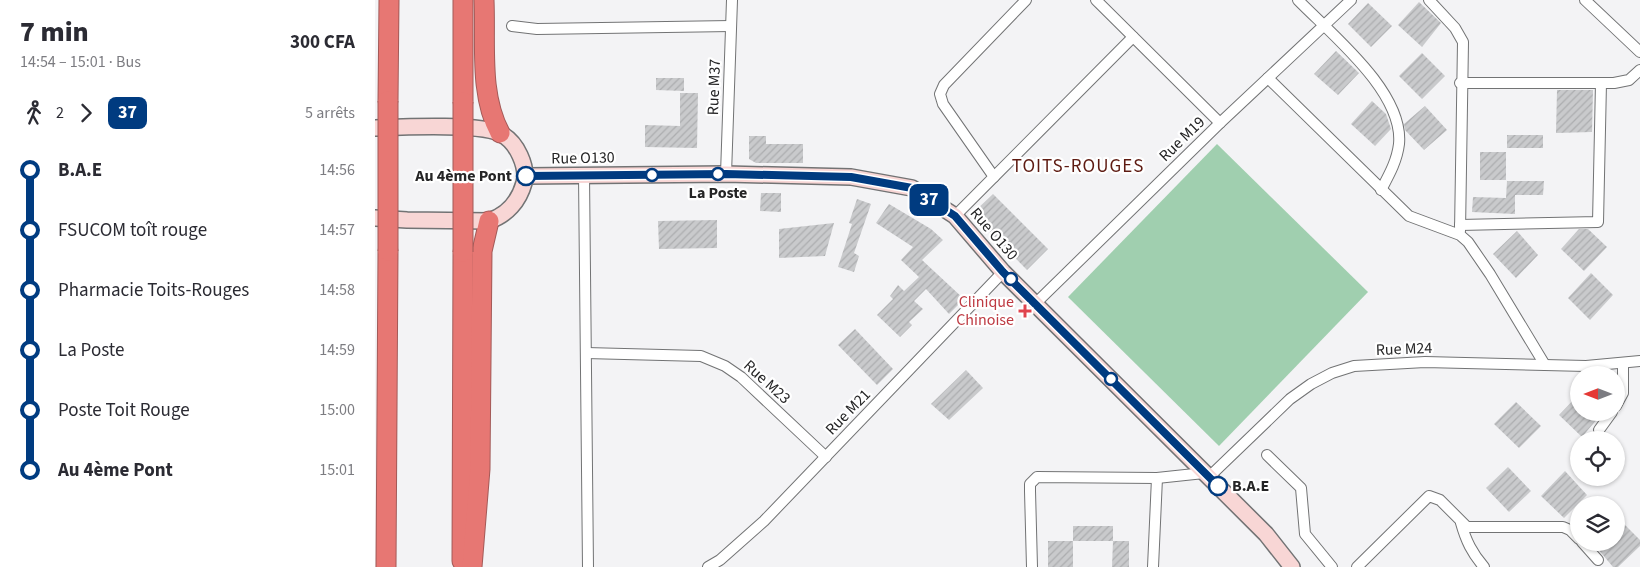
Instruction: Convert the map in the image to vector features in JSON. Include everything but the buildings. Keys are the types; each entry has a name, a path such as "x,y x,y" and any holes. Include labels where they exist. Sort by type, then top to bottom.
{"highway":[{"path":"386,567 389,0"},
{"path":"462,567 463,0"},
{"path":"484,0 487,97 493,119 501,134"},
{"path":"472,567 480,469 482,250 489,221"},
{"path":"375,538 381,567"}],"street":[{"name":"Rue M37","path":"726,174 732,0"},
{"path":"994,177 943,104 940,94 944,85 1026,0"},
{"path":"1096,0 1220,123"},
{"path":"1298,0 1371,75 1389,103 1397,122 1399,144 1396,159 1381,190"},
{"name":"Rue M19","path":"1036,303 1220,123 1351,0"},
{"path":"1429,0 1460,34 1463,42 1460,230 1486,268 1545,365"},
{"path":"1585,0 1640,52"},
{"path":"512,26 537,29 731,26"},
{"path":"955,216 1133,37"},
{"path":"1461,83 1601,83 1629,80 1640,70"},
{"path":"1268,78 1409,216 1460,230 1598,222 1601,83"},
{"path":"375,128 482,129 501,134 515,146 526,176 522,190 513,205 498,218 489,221 375,218"},
{"name":"Rue O130","path":"526,176 726,174 851,177 912,188 955,216 1003,272 1266,534 1292,567"},
{"path":"584,175 588,567"},
{"name":"Rue M21","path":"708,567 720,560 764,520 1003,272"},
{"name":"Rue M23","path":"586,353 701,356 725,366 741,377 826,457"},
{"name":"Rue M24","path":"1207,475 1290,400 1311,384 1332,373 1354,366 1399,362 1545,365 1623,364 1640,361"},
{"path":"1599,430 1606,421"},
{"path":"1267,455 1301,488 1305,534 1332,567"},
{"path":"1031,567 1030,484 1037,477 1157,478 1207,475"},
{"path":"1153,567 1157,478"},
{"path":"1357,567 1429,496 1440,500 1461,523 1466,542 1474,557 1484,567"},
{"path":"1461,523 1475,527 1563,527 1570,530"},
{"path":"1590,551 1598,560"}],"green space":[{"path":"1217,144 1368,292 1219,446 1068,297"}],"bus line":[{"name":"37","path":"526,176 726,174 851,177 912,188 955,216 1003,272 1218,486"}],"place":[{"name":"La Poste","path":"718,174"},
{"name":"Au 4ème Pont","path":"526,176"},
{"name":"Clinique Chinoise","path":"1025,311"},
{"name":"B.A.E","path":"1218,486"}],"district":[{"name":"TOITS-ROUGES","path":"1078,166"}]}
